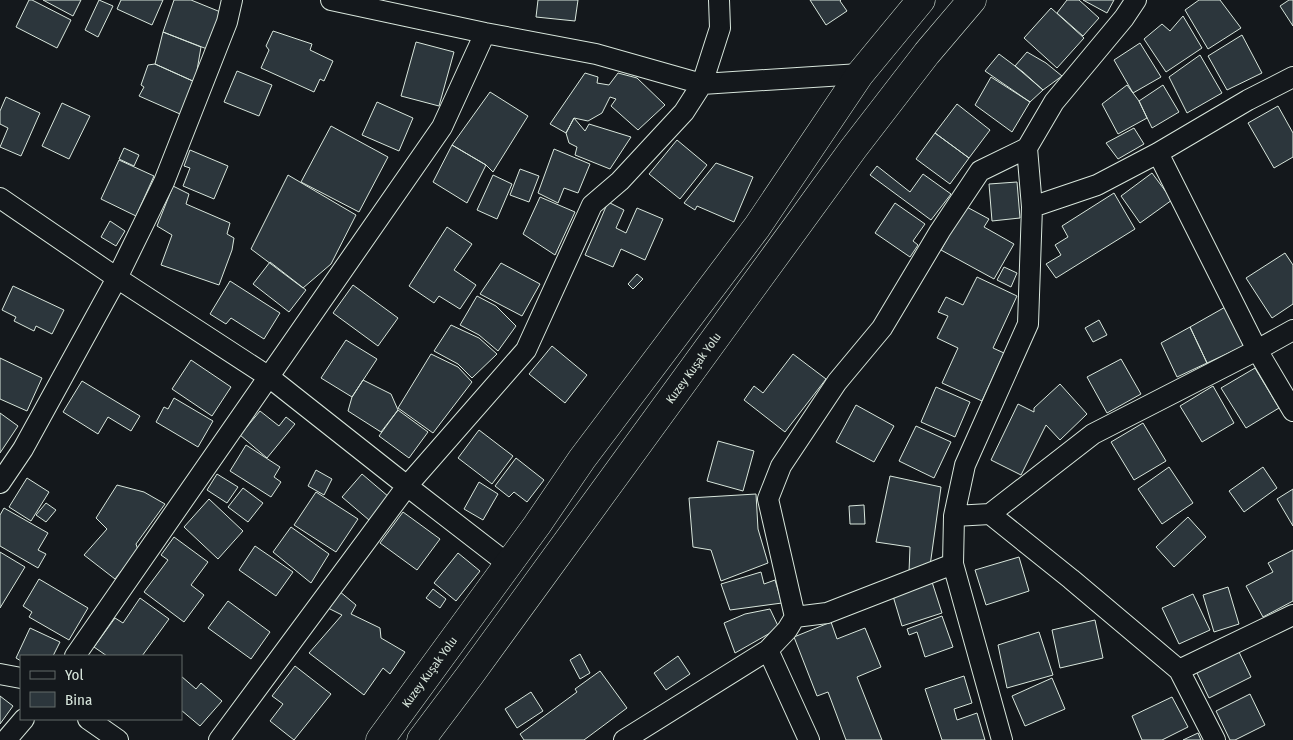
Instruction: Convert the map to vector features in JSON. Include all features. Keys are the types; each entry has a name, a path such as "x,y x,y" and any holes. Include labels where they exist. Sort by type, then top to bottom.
{"main road":[{"name":"Kuzey Kuşak Yolu","path":"380,740 594,444 757,227 860,74 921,0"},
{"name":"Kuzey Kuşak Yolu","path":"421,740 853,149 927,53 972,0"}],"street":[{"path":"0,484 23,449 118,278 164,182 227,22 232,0"},
{"path":"331,0 596,54 702,84 860,74"},
{"path":"219,740 407,486 526,350 592,205 620,181 678,119 702,84 720,28 719,0"},
{"path":"624,740 768,650 787,630 795,618 768,499 781,466 837,382 882,328 940,231 980,171 1027,148 1054,102 1124,18 1136,0"},
{"path":"76,655 442,126 486,33"},
{"path":"1032,207 1097,186 1158,153 1248,100 1293,77"},
{"path":"1002,740 952,564 954,516 965,465 1028,324 1032,207 1027,148"},
{"path":"1158,153 1257,350 1293,411"},
{"path":"0,198 269,377 508,564"},
{"path":"954,516 990,514 1093,434 1293,330"},
{"path":"990,514 1179,670 1215,740"},
{"path":"795,618 827,613 952,564"},
{"path":"1179,670 1293,616"},
{"path":"768,650 809,740"},
{"path":"0,674 20,678"},
{"path":"6,740 23,720"},
{"path":"89,720 118,740"}],"building":[{"path":"29,0 71,20 57,48 16,27"},
{"path":"43,0 81,0 73,16"},
{"path":"99,0 113,6 98,37 85,30"},
{"path":"121,0 163,0 152,25 117,9"},
{"path":"174,0 191,0 223,13 207,49 163,32"},
{"path":"538,0 578,0 575,21 536,17"},
{"path":"810,0 841,0 847,11 826,25"},
{"path":"1067,0 1079,0 1099,18 1083,36 1057,13"},
{"path":"1083,0 1114,0 1107,13"},
{"path":"1199,0 1220,0 1241,28 1208,49 1185,10"},
{"path":"1289,0 1293,0 1293,26 1280,6"},
{"path":"1051,8 1084,38 1057,68 1024,38"},
{"path":"1183,16 1202,48 1166,72 1144,39 1162,24 1170,31"},
{"path":"273,31 312,44 310,50 333,61 324,81 320,79 314,92 261,68 269,50 266,46"},
{"path":"163,32 201,47 195,82 155,64"},
{"path":"1242,35 1262,73 1227,90 1208,56"},
{"path":"416,42 454,52 439,106 401,96"},
{"path":"1140,43 1161,77 1133,93 1114,60"},
{"path":"1027,52 1046,63 1062,76 1043,90 1015,66"},
{"path":"999,54 1043,90 1030,102 985,71"},
{"path":"1200,55 1222,93 1187,113 1169,77"},
{"path":"155,64 195,82 180,114 139,96 144,87 141,85 148,65"},
{"path":"237,71 272,85 259,116 224,102"},
{"path":"585,73 598,77 597,83 609,85 618,73 637,78 665,105 638,130 611,106 616,99 610,97 602,113 588,121 574,118 566,133 550,124"},
{"path":"991,77 1030,102 1012,132 975,105"},
{"path":"1127,85 1139,101 1147,118 1118,134 1102,104"},
{"path":"1163,85 1179,112 1152,128 1139,101"},
{"path":"490,92 528,116 493,172 486,165 452,145"},
{"path":"6,97 40,113 21,156 0,147 8,128 0,124 0,111"},
{"path":"377,102 413,118 399,151 362,135"},
{"path":"62,103 90,116 69,159 42,146"},
{"path":"957,104 990,130 969,158 935,133"},
{"path":"1278,106 1293,133 1293,157 1274,168 1248,123"},
{"path":"574,118 585,131 589,124 631,137 610,169 575,155 577,147 569,143 566,133"},
{"path":"331,126 388,157 359,212 301,182"},
{"path":"1134,128 1144,144 1118,159 1106,143"},
{"path":"935,133 969,158 950,184 916,159"},
{"path":"677,140 707,165 680,199 649,174"},
{"path":"452,145 486,165 467,203 433,182"},
{"path":"124,148 139,155 134,166 119,159"},
{"path":"554,149 590,164 578,193 564,188 558,203 538,193"},
{"path":"190,150 228,166 214,199 183,186 190,168 184,166"},
{"path":"119,160 154,176 136,216 101,199"},
{"path":"716,163 753,177 734,222 697,206 695,210 684,203"},
{"path":"877,166 910,192 923,174 951,194 931,220 870,175"},
{"path":"520,169 539,176 529,202 510,195"},
{"path":"1152,173 1172,200 1140,223 1121,196"},
{"path":"288,175 356,215 331,264 303,288 251,249"},
{"path":"493,175 512,184 497,219 477,210"},
{"path":"1017,182 1020,218 992,221 989,184"},
{"path":"173,186 189,194 186,204 230,223 227,234 234,238 232,250 219,285 161,265 172,235 157,226"},
{"path":"1114,193 1135,229 1056,278 1046,264 1061,255 1055,245 1068,237 1062,226"},
{"path":"540,197 575,212 555,255 523,234"},
{"path":"608,202 624,210 616,228 626,233 637,208 663,219 645,260 621,249 613,267 585,255"},
{"path":"895,203 925,224 913,241 918,245 910,257 875,233"},
{"path":"965,206 989,219 984,227 1014,244 994,279 941,250"},
{"path":"110,221 125,231 116,246 101,237"},
{"path":"447,227 472,244 454,270 476,285 460,309 439,296 434,303 409,286"},
{"path":"1285,253 1293,265 1293,304 1272,318 1246,278"},
{"path":"270,262 306,290 289,312 253,284"},
{"path":"501,263 540,284 522,316 480,294"},
{"path":"1004,267 1017,273 1011,287 997,280"},
{"path":"637,274 643,279 633,289 628,284"},
{"path":"977,277 1017,296 993,348 1004,353 982,401 942,383 958,348 937,338 948,316 938,312 946,297 963,305"},
{"path":"230,281 280,313 264,339 231,318 226,324 210,314"},
{"path":"353,285 398,318 378,346 333,313"},
{"path":"13,286 64,310 52,334 36,326 34,331 14,321 16,317 2,310"},
{"path":"477,296 496,306 516,326 498,351 479,335 460,325"},
{"path":"1227,306 1246,345 1207,363 1190,327"},
{"path":"1099,320 1107,335 1093,342 1085,328"},
{"path":"451,325 479,338 497,354 472,378 458,364 434,351"},
{"path":"1190,327 1207,363 1177,377 1161,343"},
{"path":"346,340 377,359 352,397 321,378"},
{"path":"552,346 587,375 565,403 529,374"},
{"path":"431,354 458,367 472,382 433,433 398,408"},
{"path":"793,354 826,379 785,432 744,400 754,386 763,393"},
{"path":"0,358 42,378 27,411 0,399"},
{"path":"1121,359 1141,394 1107,413 1087,377"},
{"path":"191,360 231,387 212,416 172,389"},
{"path":"1255,368 1279,408 1246,428 1221,388"},
{"path":"363,380 391,394 398,410 381,432 348,411 352,397"},
{"path":"82,381 140,416 131,431 108,417 98,434 63,412"},
{"path":"1060,384 1087,414 1060,440 1046,425 1021,475 991,460 1018,404 1034,412 1034,408"},
{"path":"1213,386 1234,423 1202,442 1180,406"},
{"path":"936,387 970,402 955,437 921,422"},
{"path":"174,398 213,421 198,447 156,422 164,407 168,409"},
{"path":"856,405 894,426 874,462 836,442"},
{"path":"398,410 428,432 409,458 379,436"},
{"path":"260,411 279,426 286,417 295,424 267,458 240,435"},
{"path":"0,413 18,426 0,453"},
{"path":"1143,423 1166,461 1134,480 1111,442"},
{"path":"916,426 951,442 934,478 899,461"},
{"path":"479,430 513,456 492,484 458,458"},
{"path":"718,441 754,451 743,491 707,481"},
{"path":"246,445 280,467 274,477 281,482 271,497 230,471"},
{"path":"516,458 544,480 527,502 514,492 509,497 495,486"},
{"path":"1169,467 1193,503 1162,524 1138,489"},
{"path":"1263,467 1277,488 1244,512 1229,491"},
{"path":"316,470 332,479 324,495 308,486"},
{"path":"217,474 238,487 227,503 207,490"},
{"path":"362,474 389,497 369,520 342,497"},
{"path":"890,476 941,487 930,566 909,572 910,547 876,542"},
{"path":"27,478 49,492 31,521 9,507"},
{"path":"479,482 498,494 483,520 464,509"},
{"path":"117,485 144,492 165,504 136,544 138,550 115,579 84,555 107,529 96,518"},
{"path":"243,488 263,503 248,522 228,507"},
{"path":"1293,489 1293,526 1277,499"},
{"path":"316,492 358,519 336,552 294,525"},
{"path":"756,494 758,529 768,563 721,581 711,550 693,547 689,498"},
{"path":"209,499 243,531 218,559 184,527"},
{"path":"46,503 56,510 46,522 36,515"},
{"path":"864,505 865,524 850,524 849,506"},
{"path":"4,508 48,533 38,550 46,554 38,568 0,546 0,515"},
{"path":"403,512 440,539 417,570 380,543"},
{"path":"1188,517 1206,537 1174,567 1156,547"},
{"path":"291,527 329,554 311,583 273,552"},
{"path":"174,537 208,562 191,585 204,595 184,622 144,592 168,560 161,555"},
{"path":"255,546 293,572 276,596 239,570"},
{"path":"1293,550 1293,601 1263,617 1246,586 1273,572 1268,563"},
{"path":"0,552 25,567 0,608"},
{"path":"458,553 480,571 456,601 434,583"},
{"path":"1019,557 1029,591 986,605 975,570"},
{"path":"761,572 764,584 775,580 782,603 730,610 721,584"},
{"path":"39,579 88,608 69,640 29,617 32,612 23,606"},
{"path":"932,582 942,613 902,626 893,596"},
{"path":"1228,587 1239,624 1214,632 1203,595"},
{"path":"433,589 446,599 440,608 426,598"},
{"path":"339,591 356,605 351,614 380,628 381,638 405,652 390,674 383,668 364,695 309,653 342,615 326,607"},
{"path":"1193,594 1210,630 1179,644 1162,608"},
{"path":"140,598 169,619 143,655 106,655 94,647 115,618 123,623"},
{"path":"228,601 270,632 251,659 208,628"},
{"path":"770,609 779,628 735,653 724,623 745,614"},
{"path":"942,616 953,647 925,657 917,632 909,635 907,629"},
{"path":"1095,620 1103,658 1060,668 1052,630"},
{"path":"831,622 837,639 865,628 881,667 857,677 882,740 846,740 828,692 817,696 794,637"},
{"path":"30,628 60,642 54,655 20,655 20,660 16,658"},
{"path":"1039,632 1053,675 1007,688 998,645"},
{"path":"1238,650 1251,677 1209,698 1196,671"},
{"path":"580,654 590,673 580,679 570,660"},
{"path":"678,656 690,674 666,690 654,673"},
{"path":"295,666 331,694 294,740 270,721 283,704 272,696"},
{"path":"600,671 627,708 584,740 524,740 520,734 577,692 575,689"},
{"path":"964,676 972,703 954,709 957,720 977,713 985,740 942,740 925,689"},
{"path":"182,677 196,689 201,683 222,701 200,726 182,711"},
{"path":"1052,678 1065,709 1025,726 1012,696"},
{"path":"531,692 543,711 517,728 505,709"},
{"path":"1250,694 1265,725 1235,740 1230,740 1216,711"},
{"path":"0,696 13,706 0,724"},
{"path":"1172,697 1188,727 1162,740 1142,740 1132,716"},
{"path":"1198,733 1201,740 1183,740"}]}
